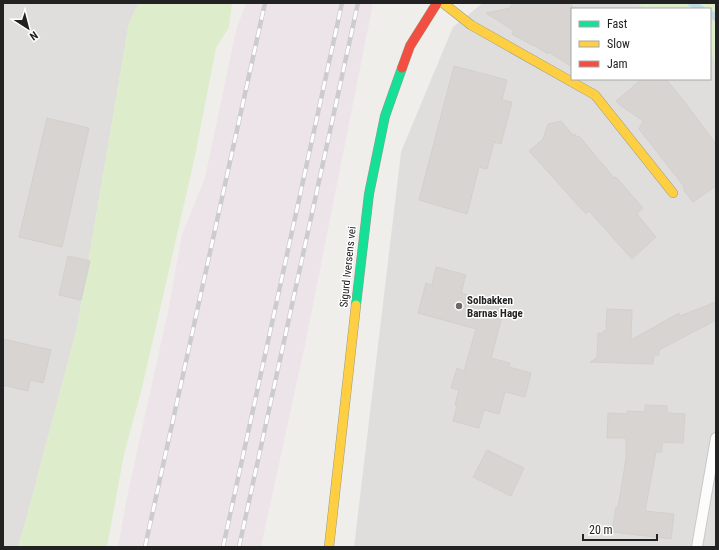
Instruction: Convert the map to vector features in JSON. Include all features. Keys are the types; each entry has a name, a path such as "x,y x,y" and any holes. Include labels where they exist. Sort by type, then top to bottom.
{"street":[{"name":"Sigurd Iversens vei","path":"329,547 369,194 386,116 401,71 410,46 437,3"},
{"path":"443,3 471,25 595,95 673,194"}],"lane":[{"path":"698,547 716,438"}],"shaded area":[{"path":"3,3 139,3 129,23 77,328 18,547 3,547"},
{"path":"246,3 373,3 306,340 261,547 118,547 128,492 169,307 182,234 205,178 236,30"},
{"path":"483,3 716,3 716,547 354,547 401,152 453,27"}],"green space":[{"path":"139,3 232,3 229,27 216,48 195,156 142,388 124,454 107,547 18,547 77,328 129,23"},
{"path":"637,3 716,3 716,73 711,51 711,8 643,8"}],"building":[{"path":"513,3 572,3 571,66 549,52 548,54 512,34 514,31 486,13 510,8"},
{"path":"454,66 507,80 502,100 512,102 501,144 494,142 487,169 479,167 467,214 419,200"},
{"path":"641,80 667,80 716,144 716,186 693,202 685,192 683,185 639,129 643,121 616,101"},
{"path":"47,118 89,128 62,247 19,237"},
{"path":"561,121 572,136 575,134 577,137 579,136 614,178 616,177 643,208 637,214 656,237 632,259 589,211 586,214 529,151 543,139 548,124"},
{"path":"68,256 90,261 81,300 59,295"},
{"path":"436,267 466,275 461,293 505,305 491,358 510,363 509,367 531,373 525,397 505,392 499,414 484,410 479,428 453,421 459,390 451,388 457,368 464,371 476,329 418,313 426,283 432,285"},
{"path":"716,302 716,320 659,350 659,355 654,355 653,364 590,362 597,358 598,333 603,334 603,331 606,331 607,309 632,310 631,340 679,313 680,316"},
{"path":"3,339 51,350 43,383 30,380 28,391 3,385"},
{"path":"645,405 667,406 667,413 685,414 683,443 662,442 662,452 656,452 645,511 674,514 671,539 612,532 616,507 618,508 626,459 626,438 607,438 608,413 627,414 627,411 645,412"},
{"path":"487,450 524,468 511,496 473,477"}],"waterway":[{"path":"691,3 699,8"},
{"path":"711,14 716,17"}],"railway":[{"path":"145,547 265,3"},
{"path":"223,547 342,3"},
{"path":"239,547 358,3"}],"traffic: fast":[{"path":"356,305 369,194 385,116 402,68"}],"traffic: slow":[{"path":"443,3 471,25 595,95 673,193"},
{"path":"329,547 356,305"}],"traffic: jam":[{"path":"402,68 410,46 437,3"}],"place":[{"name":"Solbakken Barnas Hage","path":"459,306"}]}
